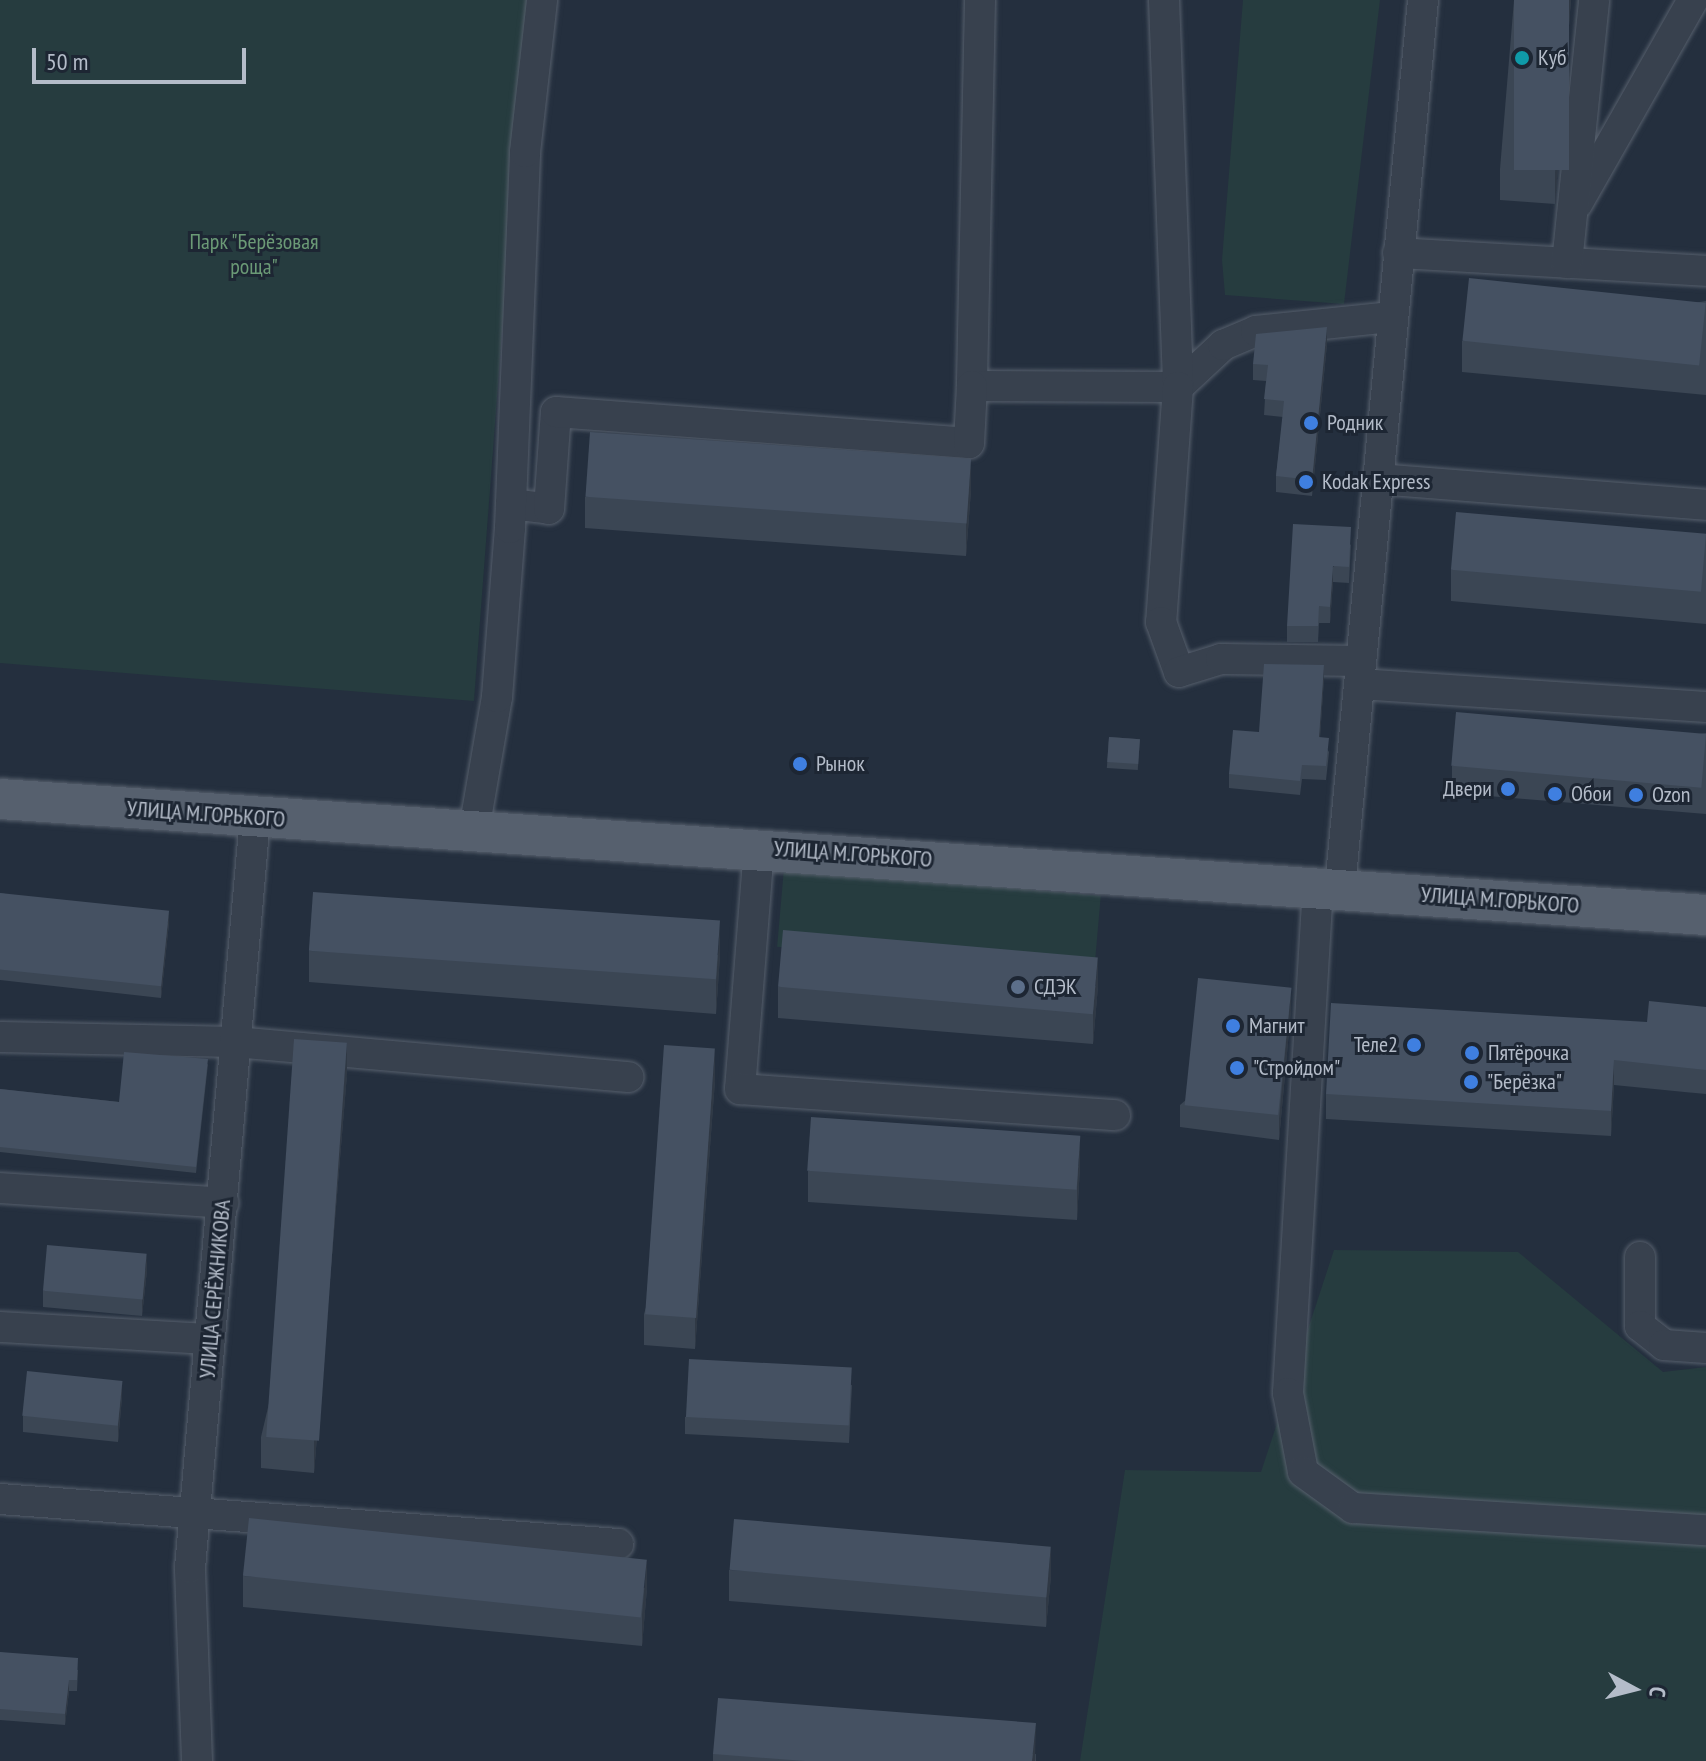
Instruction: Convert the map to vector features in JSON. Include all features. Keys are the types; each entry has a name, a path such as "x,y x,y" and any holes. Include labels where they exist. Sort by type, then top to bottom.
{"main road":[{"name":"УЛИЦА М.ГОРЬКОГО","path":"0,799 759,848 1706,915"}],"street":[{"path":"474,830 497,697 511,504 525,152 542,0"},
{"path":"511,504 549,509 556,412 969,443 980,0"},
{"path":"1164,0 1178,387 1161,622 1179,672 1221,659 1706,707"},
{"path":"1423,0 1360,672 1329,887 1288,1393 1303,1472 1353,1508 1706,1530"},
{"path":"1567,263 1594,0"},
{"path":"1572,213 1693,0"},
{"path":"1398,253 1706,271"},
{"path":"972,386 1178,387 1223,345 1256,331 1392,317"},
{"path":"1377,479 1706,505"},
{"name":"УЛИЦА СЕРЁЖНИКОВА","path":"197,1761 190,1568 255,817"},
{"path":"759,848 740,1089 1115,1115"},
{"path":"0,1037 235,1042 628,1077"},
{"path":"0,1188 223,1203"},
{"path":"1640,1257 1640,1326 1664,1345 1706,1348"},
{"path":"0,1327 210,1339"},
{"path":"0,1499 197,1510 618,1544"}],"green space":[{"name":"Парк \"Берёзовая роща\"","path":"0,0 527,0 474,701 0,663"},
{"path":"1243,0 1380,0 1344,304 1225,295 1222,260"},
{"path":"784,868 1101,896 1094,974 777,947"},
{"path":"1334,1250 1518,1252 1663,1372 1706,1367 1706,1761 1080,1761 1125,1470 1261,1472"}],"building":[{"path":"1514,0 1569,0 1569,170 1514,170"},
{"path":"1469,278 1706,303 1699,366 1462,341"},
{"path":"1327,327 1312,480 1276,476 1284,401 1264,399 1268,365 1253,364 1256,334"},
{"path":"590,432 971,459 967,523 585,497"},
{"path":"1456,512 1706,534 1701,592 1451,570"},
{"path":"1293,524 1351,527 1349,567 1333,566 1330,607 1319,606 1318,626 1287,626"},
{"path":"1264,664 1324,665 1319,737 1329,738 1326,766 1302,765 1300,781 1229,774 1233,730 1259,732"},
{"path":"1456,712 1706,734 1701,788 1451,766"},
{"path":"1109,737 1140,739 1138,764 1107,762"},
{"path":"313,892 720,920 716,979 309,951"},
{"path":"0,893 169,911 161,986 0,969"},
{"path":"783,930 1098,958 1093,1014 778,987"},
{"name":"\"Стройдом\"","path":"1198,978 1291,988 1278,1115 1185,1105"},
{"name":"\"Берёзка\"","path":"1649,1001 1706,1007 1706,1070 1614,1060 1611,1111 1326,1094 1331,1003 1647,1022"},
{"path":"294,1039 347,1043 319,1441 266,1437"},
{"path":"664,1045 715,1049 696,1318 645,1314"},
{"path":"124,1052 208,1059 196,1167 0,1147 0,1089 119,1102"},
{"path":"811,1117 1080,1136 1077,1190 807,1171"},
{"path":"47,1245 147,1254 143,1300 43,1291"},
{"path":"689,1359 852,1368 849,1425 686,1417"},
{"path":"27,1371 122,1381 118,1426 22,1416"},
{"path":"249,1518 647,1560 641,1617 243,1576"},
{"path":"734,1519 1051,1547 1046,1598 730,1570"},
{"path":"0,1652 78,1658 77,1680 69,1680 65,1714 0,1709"},
{"path":"718,1698 1036,1723 1032,1761 805,1761 713,1754"}],"place":[{"name":"Куб","path":"1522,58"},
{"name":"Родник","path":"1311,423"},
{"name":"Kodak Express","path":"1306,482"},
{"name":"Рынок","path":"800,764"},
{"name":"Двери","path":"1508,789"},
{"name":"Обои","path":"1555,794"},
{"name":"Ozon","path":"1636,795"},
{"name":"СДЭК","path":"1018,987"},
{"name":"Магнит","path":"1233,1026"},
{"name":"Теле2","path":"1414,1045"},
{"name":"Пятёрочка","path":"1472,1053"},
{"name":"\"Стройдом\"","path":"1237,1068"},
{"name":"\"Берёзка\"","path":"1471,1082"}]}
